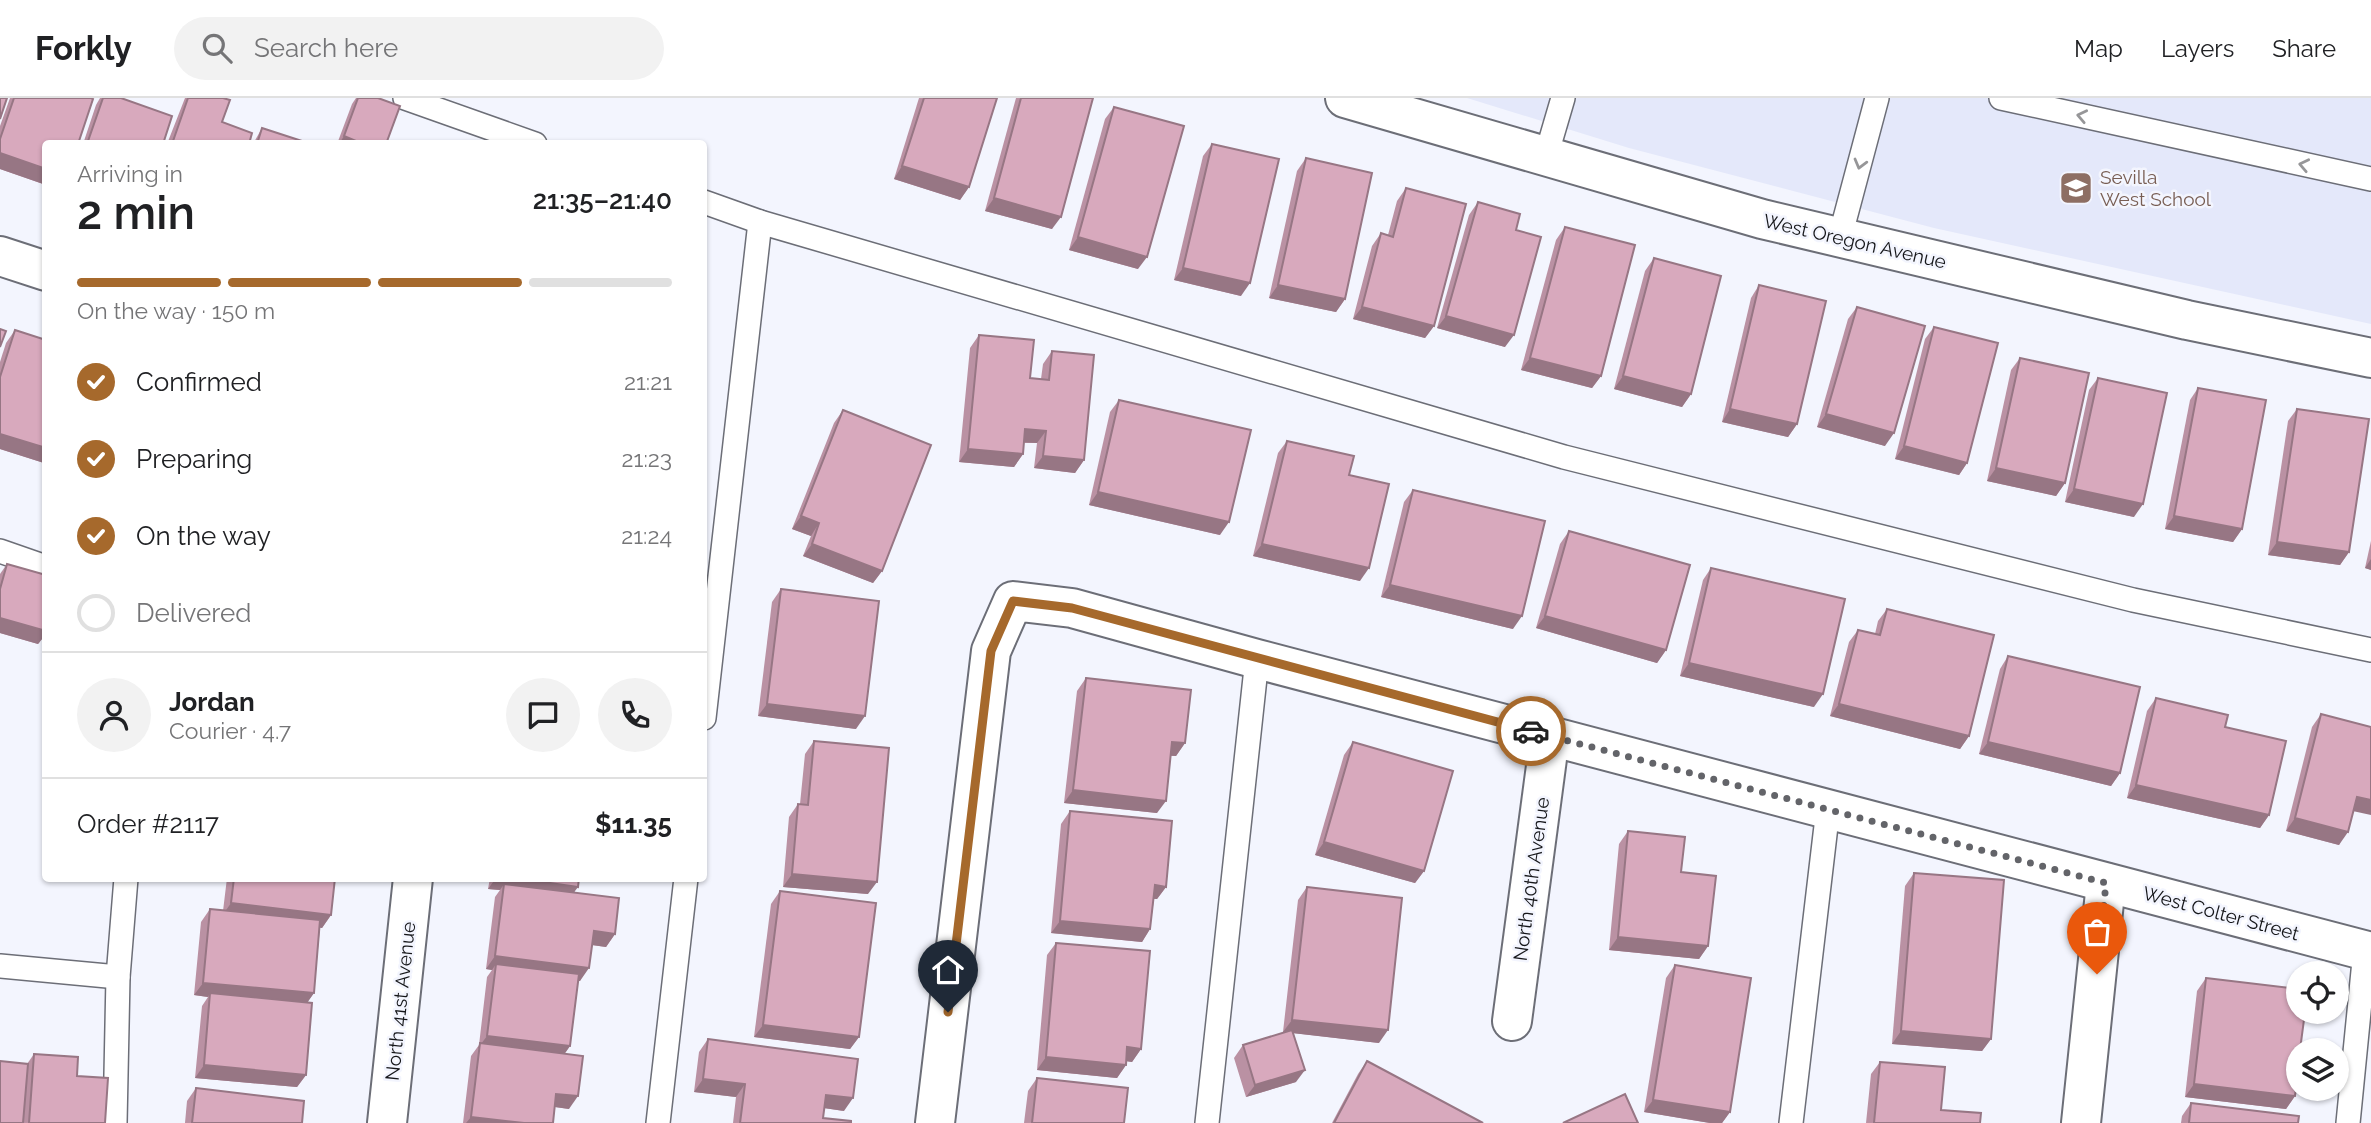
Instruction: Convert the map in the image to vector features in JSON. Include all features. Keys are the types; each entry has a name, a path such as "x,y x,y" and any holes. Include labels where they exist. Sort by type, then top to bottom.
{"street":[{"name":"West Oregon Avenue","path":"1345,98 1762,219 2187,320 2371,358"},
{"path":"0,256 42,270"},
{"name":"West Colter Street","path":"935,1123 991,651 1013,601 1072,608 2368,952"},
{"name":"North 40th Avenue","path":"1512,1021 1550,736"},
{"name":"North 41st Avenue","path":"387,1123 413,882"},
{"path":"2081,1123 2106,883"}],"lane":[{"path":"405,98 524,140"},
{"path":"1546,156 1563,98"},
{"path":"1840,237 1877,98"},
{"path":"2001,98 2371,179"},
{"path":"707,203 760,222 1564,457 2133,600 2371,650"},
{"path":"707,691 760,222"},
{"path":"0,551 42,566"},
{"path":"1207,1123 1257,659"},
{"path":"1791,1123 1828,809"},
{"path":"115,1123 118,977 126,882"},
{"path":"658,1123 686,882"},
{"path":"2348,1123 2368,952"},
{"path":"0,966 118,977"}],"shaded area":[{"name":"Sevilla West School","path":"1467,98 2371,98 2371,324 1934,228 1629,148"}],"building":[{"path":"0,98 7,98 0,119"},
{"path":"14,98 93,99 79,140 42,140 42,168 0,153 0,139"},
{"path":"103,98 121,98 172,116 164,140 88,140"},
{"path":"188,98 230,100 222,122 252,133 250,140 173,140"},
{"path":"358,98 378,98 400,106 387,140 354,140 344,136"},
{"path":"924,98 997,98 969,187 902,166"},
{"path":"1021,98 1093,98 1061,217 994,198"},
{"path":"1114,107 1184,126 1147,257 1078,237"},
{"path":"262,128 299,140 258,140"},
{"path":"1212,144 1279,159 1250,283 1183,268"},
{"path":"1306,158 1372,173 1345,299 1278,285"},
{"path":"1406,188 1466,204 1434,326 1362,307 1381,233 1393,237"},
{"path":"1478,202 1520,214 1516,230 1541,237 1514,335 1446,316"},
{"path":"1565,227 1635,245 1601,376 1530,358"},
{"path":"1654,258 1721,276 1691,394 1623,376"},
{"path":"1759,285 1826,301 1797,424 1730,409"},
{"path":"1857,307 1925,326 1894,433 1826,414"},
{"path":"1934,327 1998,343 1967,463 1904,446"},
{"path":"0,329 6,331 0,347"},
{"path":"15,330 42,339 42,447 0,434 0,377"},
{"path":"979,335 1034,340 1030,378 1049,380 1052,351 1094,355 1084,460 1043,456 1046,431 1025,429 1023,454 968,449"},
{"path":"2020,358 2089,373 2065,483 1996,468"},
{"path":"2098,378 2167,393 2143,504 2074,489"},
{"path":"2198,388 2266,400 2242,529 2174,516"},
{"path":"1119,400 1251,430 1229,522 1098,492"},
{"path":"2297,409 2369,419 2349,552 2277,542"},
{"path":"843,410 931,445 882,571 812,544 819,523 801,516"},
{"path":"1287,441 1354,456 1349,475 1389,484 1369,568 1262,544"},
{"path":"1413,490 1545,521 1522,616 1390,585"},
{"path":"1569,531 1690,565 1666,650 1545,616"},
{"path":"7,564 42,574 42,630 0,618 0,589"},
{"path":"1711,568 1845,599 1823,694 1689,663"},
{"path":"781,589 879,601 865,716 767,704"},
{"path":"1887,609 1994,635 1969,736 1839,704 1858,630 1880,635"},
{"path":"2008,656 2140,687 2120,773 1988,742"},
{"path":"1086,678 1191,690 1185,743 1172,742 1166,801 1073,790"},
{"path":"2156,698 2228,715 2225,727 2286,741 2269,815 2136,785"},
{"path":"2321,714 2371,727 2371,800 2357,797 2348,832 2295,818"},
{"path":"814,741 889,748 877,882 792,874 798,804 808,805"},
{"path":"1353,742 1453,771 1424,871 1324,842"},
{"path":"1070,811 1172,821 1166,887 1155,885 1150,929 1060,921"},
{"path":"1628,831 1685,837 1681,872 1716,876 1708,946 1618,937"},
{"path":"1914,873 2004,880 1991,1039 1901,1031"},
{"path":"234,882 335,882 331,915 231,903"},
{"path":"543,882 579,882 578,887"},
{"path":"504,884 619,898 615,934 594,931 589,968 495,956"},
{"path":"1307,887 1402,898 1388,1030 1292,1020"},
{"path":"780,891 876,903 859,1037 763,1025"},
{"path":"210,909 320,920 314,993 203,983"},
{"path":"1056,943 1150,951 1141,1049 1127,1047 1126,1065 1046,1057"},
{"path":"496,964 579,974 570,1046 487,1036"},
{"path":"1675,965 1751,978 1730,1112 1653,1100"},
{"path":"2206,978 2286,988 2286,1024 2303,1024 2302,1038 2286,1038 2286,1095 2194,1084"},
{"path":"210,993 312,1003 306,1075 204,1065"},
{"path":"1292,1030 1305,1070 1255,1085 1243,1045"},
{"path":"708,1039 858,1059 853,1098 826,1095 823,1118 851,1123 740,1123 745,1084 703,1079"},
{"path":"480,1043 583,1056 578,1096 556,1094 553,1123 524,1123 471,1117"},
{"path":"34,1054 78,1057 77,1076 108,1078 105,1123 29,1123"},
{"path":"0,1061 28,1064 23,1123 0,1123"},
{"path":"1367,1061 1483,1123 1334,1123"},
{"path":"1880,1062 1945,1067 1941,1110 1981,1113 1980,1123 1874,1123"},
{"path":"1037,1078 1128,1088 1124,1123 1032,1123"},
{"path":"196,1088 304,1101 302,1123 192,1123"},
{"path":"1625,1094 1638,1123 1563,1123"},
{"path":"2191,1103 2299,1116 2298,1123 2189,1123"}],"way so far":[{"path":"1531,731 2106,883 2097,974"}],"place":[{"name":"Sevilla West School","path":"2076,188"}],"route":[{"path":"948,1012 991,651 1013,601 1072,608 1531,731"}]}
